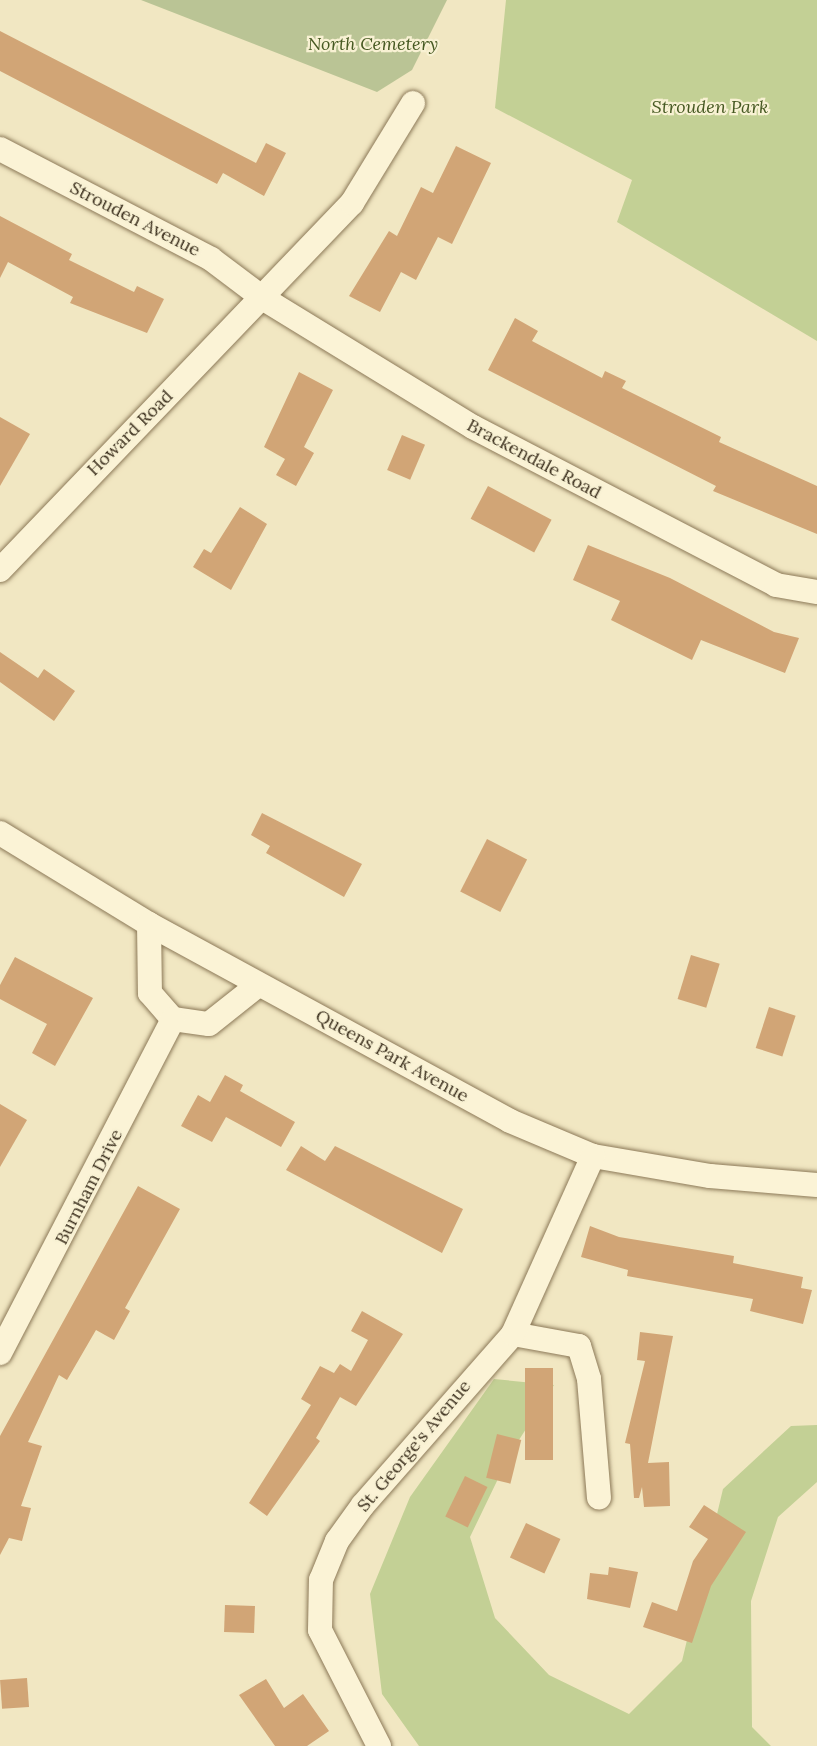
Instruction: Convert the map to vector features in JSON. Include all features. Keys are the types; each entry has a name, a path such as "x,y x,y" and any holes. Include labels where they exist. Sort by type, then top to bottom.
{"street":[{"path":"264,299 352,203 413,103"},
{"name":"Strouden Avenue","path":"0,149 211,259 264,299"},
{"name":"Howard Road","path":"0,570 37,526 264,299"},
{"name":"Brackendale Road","path":"264,299 473,427 776,585 817,592"},
{"name":"Queens Park Avenue","path":"0,832 149,924 510,1121 593,1156 710,1176 817,1185"},
{"path":"149,924 150,993 173,1019 209,1024 258,985"},
{"name":"Burnham Drive","path":"0,1353 173,1019"},
{"name":"St. George's Avenue","path":"378,1746 320,1630 321,1580 337,1542 363,1505 513,1334 593,1156"},
{"path":"513,1334 579,1346 589,1379 599,1498"}],"green space":[{"name":"North Cemetery","path":"141,0 447,0 412,70 377,92"},
{"name":"Strouden Park","path":"506,0 817,0 817,341 617,222 632,180 495,108"},
{"path":"494,1379 554,1385 510,1454 470,1537 495,1618 549,1675 629,1714 682,1661 723,1489 791,1426 817,1425 817,1482 778,1517 751,1601 752,1727 771,1746 419,1746 382,1694 370,1594 410,1497"}],"building":[{"path":"0,31 256,163 266,143 286,153 264,196 223,173 217,184 0,71"},
{"path":"456,146 491,163 452,244 438,237 416,280 401,272 380,312 349,296 389,231 397,236 421,187 433,193"},
{"path":"0,216 72,254 69,260 134,292 137,286 164,299 147,333 70,303 73,297 8,262 0,278"},
{"path":"515,318 538,331 532,341 602,378 605,371 626,381 622,388 721,437 719,442 817,486 817,534 713,491 716,486 488,370"},
{"path":"299,372 333,390 304,447 314,453 296,486 276,475 285,459 264,447"},
{"path":"0,417 30,434 0,486"},
{"path":"402,435 425,445 410,480 387,470"},
{"path":"488,486 552,520 534,552 471,519"},
{"path":"240,507 267,524 231,590 193,567 204,549 211,553"},
{"path":"588,545 670,578 774,632 799,638 785,673 701,640 692,660 611,620 620,601 573,580"},
{"path":"0,652 38,678 44,669 75,691 54,721 0,682"},
{"path":"262,813 362,864 344,897 266,853 270,846 251,835"},
{"path":"487,839 527,859 500,912 460,892"},
{"path":"691,955 720,964 706,1008 678,999"},
{"path":"15,957 93,998 55,1066 32,1053 47,1024 0,999 0,985"},
{"path":"769,1007 796,1016 782,1057 756,1048"},
{"path":"225,1075 243,1085 240,1091 295,1122 281,1147 226,1117 212,1142 181,1126 198,1095 210,1102"},
{"path":"0,1104 27,1120 0,1167"},
{"path":"301,1146 325,1161 335,1146 463,1209 442,1253 286,1170"},
{"path":"138,1186 180,1209 125,1308 130,1311 114,1340 96,1330 67,1380 59,1375 28,1442 42,1446 21,1506 31,1508 22,1541 9,1538 0,1555 0,1436"},
{"path":"590,1226 619,1237 734,1256 733,1263 803,1277 801,1288 812,1290 803,1324 750,1311 753,1299 627,1276 628,1270 581,1257"},
{"path":"362,1311 403,1334 356,1406 340,1397 316,1438 320,1441 267,1516 249,1503 311,1405 301,1399 320,1366 334,1373 340,1364 351,1371 368,1340 351,1331"},
{"path":"640,1332 673,1336 648,1463 669,1462 670,1506 644,1507 642,1487 639,1498 634,1498 630,1444 625,1443 645,1361 637,1360"},
{"path":"525,1368 553,1368 553,1460 525,1460"},
{"path":"497,1434 521,1440 510,1484 486,1478"},
{"path":"465,1476 487,1487 468,1527 445,1516"},
{"path":"704,1505 746,1532 711,1586 692,1643 643,1627 652,1602 677,1611 693,1561 708,1539 689,1527"},
{"path":"526,1523 560,1539 544,1573 510,1557"},
{"path":"609,1567 638,1572 630,1608 587,1599 590,1573 608,1575"},
{"path":"225,1605 255,1606 254,1633 224,1632"},
{"path":"27,1678 29,1707 2,1709 0,1680"},
{"path":"266,1679 284,1708 303,1694 329,1731 307,1746 275,1746 239,1695"}]}
